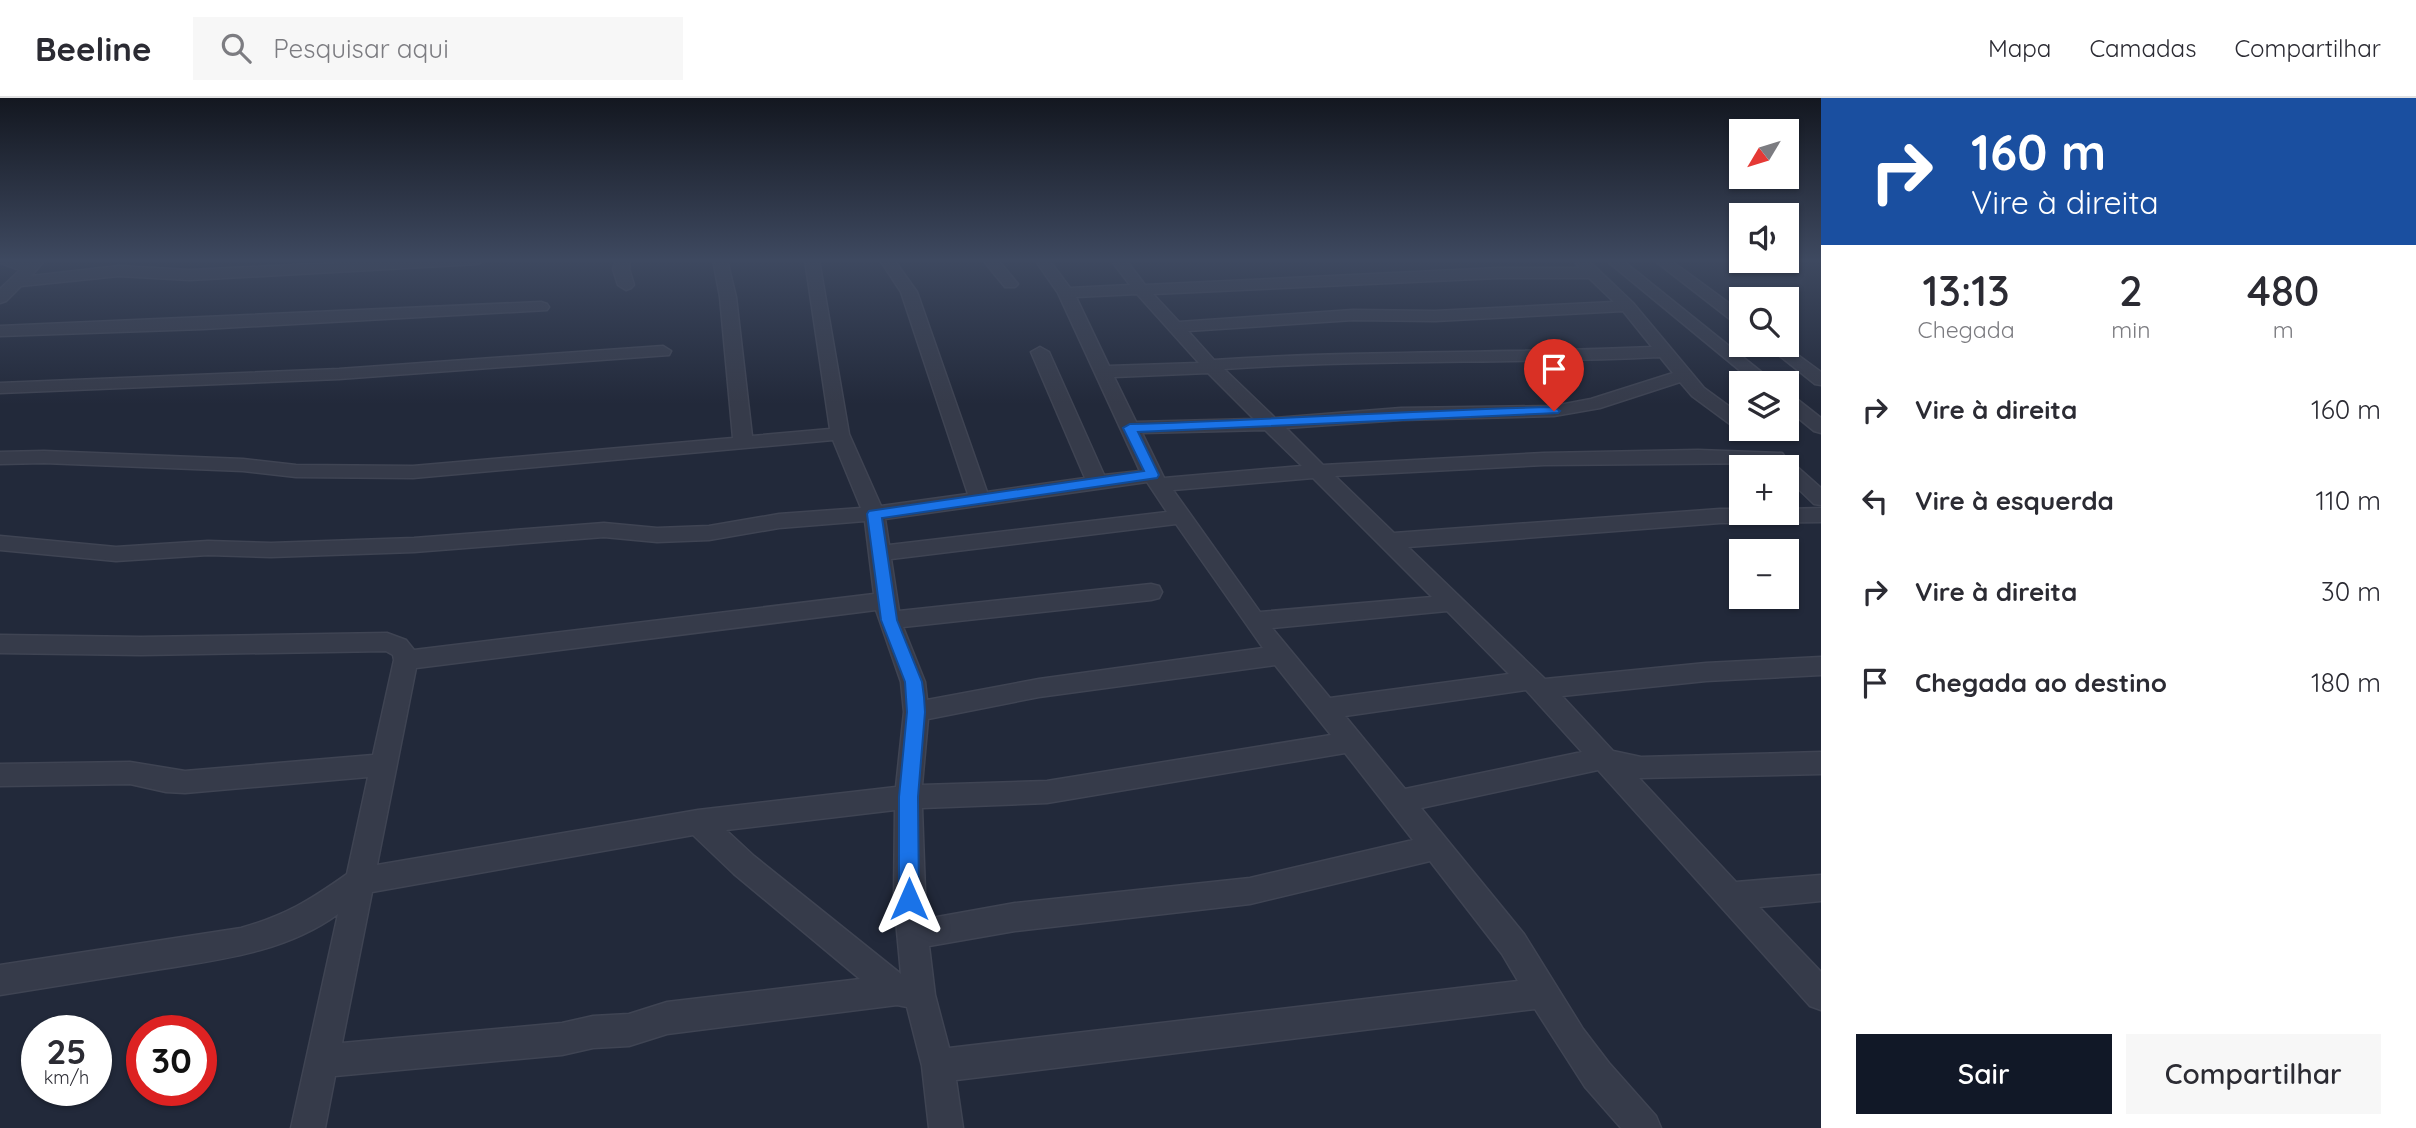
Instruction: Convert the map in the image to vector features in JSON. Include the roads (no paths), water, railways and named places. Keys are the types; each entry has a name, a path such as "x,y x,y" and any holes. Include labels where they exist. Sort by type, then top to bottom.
{"street":[{"path":"0,331 520,308"},
{"path":"729,308 743,443"},
{"path":"820,308 840,434 874,514 887,611 914,682 916,712 908,797 909,899 913,934 908,993 938,1066 946,1128"},
{"path":"915,308 979,497"},
{"path":"1073,308 1156,480 1254,621 1322,709 1401,801 1433,848 1513,944 1597,1075 1644,1128"},
{"path":"1158,308 1269,424 1535,685 1821,995"},
{"path":"1176,327 1353,315 1444,316 1589,308"},
{"path":"1629,308 1698,392 1729,414"},
{"path":"1673,308 1751,371"},
{"path":"0,388 339,374 663,351"},
{"path":"1040,352 1097,482"},
{"path":"1101,371 1140,373 1173,367 1217,371 1246,362 1315,358 1548,357 1666,352"},
{"path":"1790,357 1821,380"},
{"path":"1114,396 1140,373"},
{"path":"1130,428 1269,424 1401,415 1554,411 1594,404 1684,375"},
{"path":"1799,410 1821,427"},
{"path":"0,458 44,457 243,465 296,471 413,472 840,434"},
{"path":"1760,441 1774,455"},
{"path":"0,543 116,554 208,548 271,550 401,546 604,530 657,535 709,533 779,521 874,514 1097,482 1651,456 1729,461"},
{"path":"1799,479 1821,499"},
{"path":"1388,541 1720,516 1821,515"},
{"path":"880,553 1182,517"},
{"path":"406,660 887,611 1151,592"},
{"path":"1254,621 1450,603"},
{"path":"0,644 141,646 387,642 400,646 406,660 308,1128"},
{"path":"916,712 1040,688 1280,655"},
{"path":"1322,709 1535,685 1821,666"},
{"path":"0,980 241,942 279,931 313,915 359,881 698,822 908,797 1047,792 1351,742"},
{"path":"1401,801 1602,759 1642,768 1821,762"},
{"path":"0,775 130,773 185,782 384,765"},
{"path":"698,822 744,865 908,993"},
{"path":"913,934 1014,918 1250,891 1433,848"},
{"path":"1729,896 1821,888"},
{"path":"322,1061 562,1039 593,1032 629,1030 667,1018 908,993"},
{"path":"938,1066 1542,993"}]}
